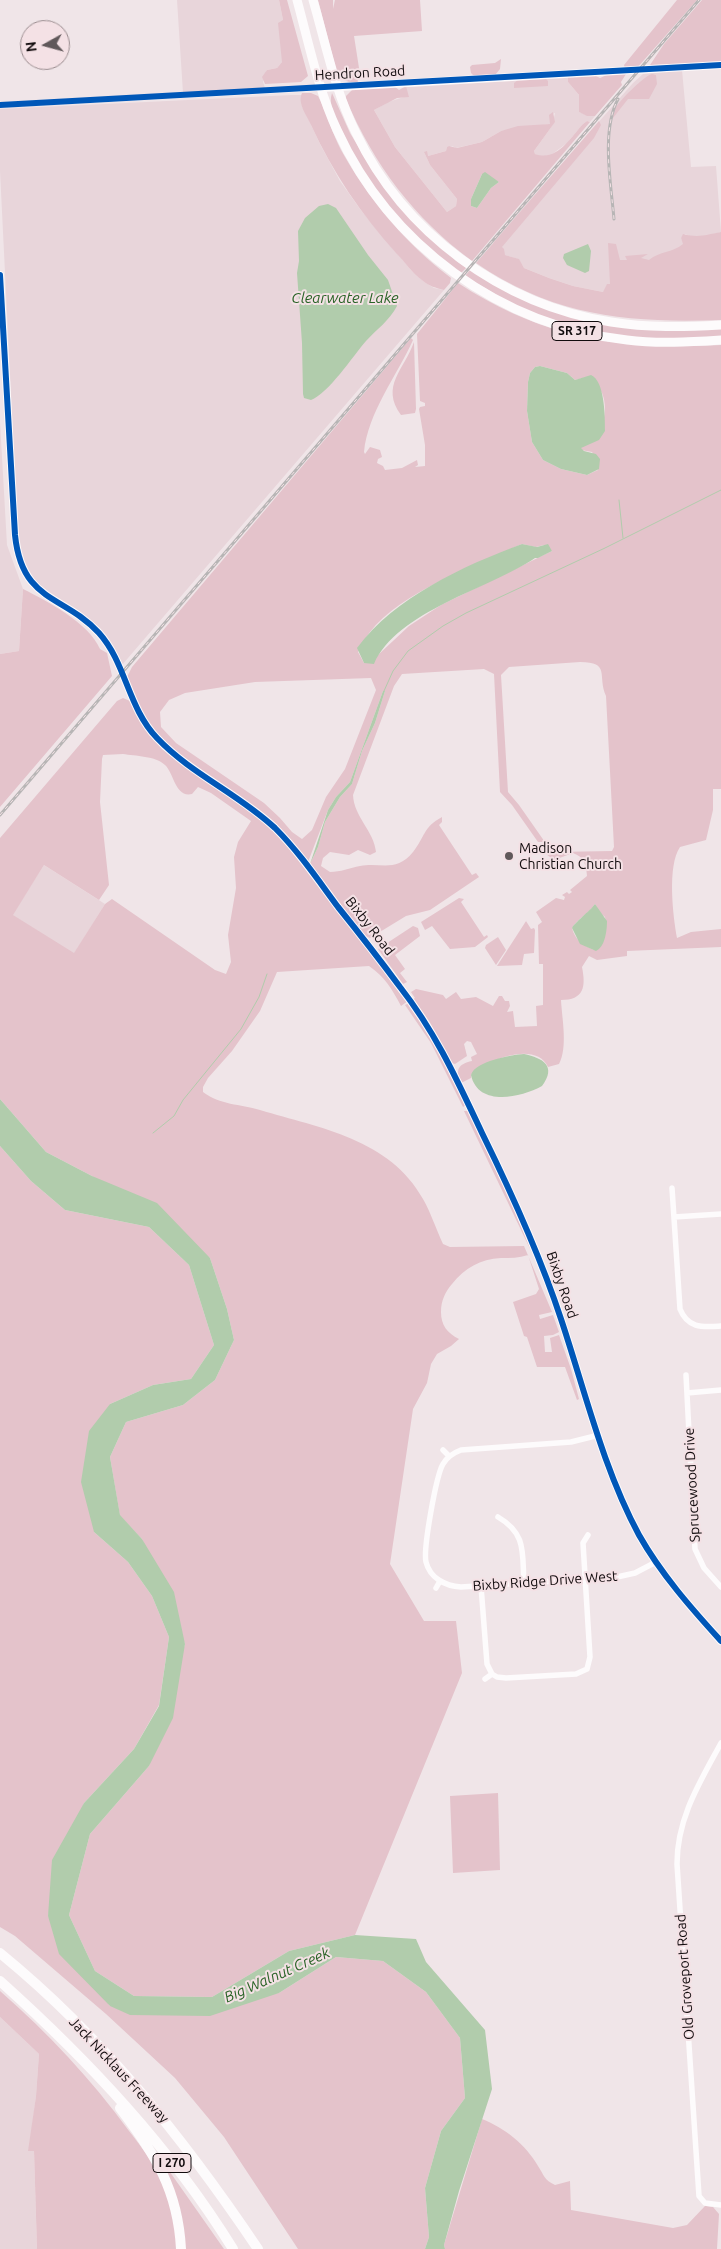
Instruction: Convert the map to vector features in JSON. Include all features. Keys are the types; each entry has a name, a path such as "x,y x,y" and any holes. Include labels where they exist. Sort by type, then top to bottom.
{"highway":[{"name":"Jack Nicklaus Freeway","path":"0,1953 82,2028 142,2092 222,2195 258,2249"},
{"name":"Jack Nicklaus Freeway","path":"0,1980 49,2025 138,2120 181,2175 233,2249"},
{"path":"104,2082 108,2092 153,2155 167,2181 177,2211 181,2249"},
{"path":"246,2231 259,2240 265,2249"}],"main road":[{"name":"SR 317","path":"297,0 321,88 337,129 364,179 407,233 447,268 473,287 518,311 586,333 650,342 721,340"},
{"name":"SR 317","path":"313,0 336,87 356,134 385,181 418,221 458,256 484,275 538,302 596,320 653,326 721,325"}],"street":[{"name":"Hendron Road","path":"0,105 721,66"},
{"name":"Bixby Road","path":"0,275 15,535 22,565 32,582 42,593 85,620 103,638 113,655 140,715 157,739 177,757 265,819 308,865 404,992 438,1042 534,1243 599,1435 622,1498 638,1532 656,1562 679,1593 721,1642"},
{"path":"672,1188 679,1303 682,1314 688,1321 698,1327 721,1326"},
{"path":"674,1217 721,1214"},
{"name":"Sprucewood Drive","path":"686,1375 695,1549 704,1568 721,1587"},
{"path":"687,1393 721,1390"},
{"path":"443,1450 449,1456 461,1450 571,1442 599,1435"},
{"name":"Bixby Ridge Drive West","path":"449,1456 438,1476 425,1549 426,1562 434,1576 440,1581 455,1587 585,1580 626,1576 656,1562"},
{"path":"498,1517 514,1528 521,1539 524,1583"},
{"path":"481,1586 487,1664 492,1674 497,1677 506,1678 576,1674 589,1671 590,1657 583,1543 588,1535"},
{"path":"436,1588 440,1581"},
{"path":"486,1679 492,1674"},
{"name":"Old Groveport Road","path":"721,1743 683,1818 679,1832 677,1864 699,2196 705,2203 721,2205"}],"shaded area":[{"path":"177,0 279,0 283,20 282,62 277,68 267,70 263,82 265,88 183,93"},
{"path":"279,0 287,0 308,76 301,82 265,84 262,77 267,70 277,68 282,62 278,23 283,20"},
{"path":"318,0 333,0 333,9 335,0 420,0 422,31 354,36 359,68 356,73 358,82 346,81 337,73"},
{"path":"677,0 697,0 637,68 625,69 624,65"},
{"path":"702,0 721,0 721,63 650,65 664,44"},
{"path":"501,59 500,69 495,75 474,76 471,73 470,67 472,65 495,63"},
{"path":"682,70 691,167 716,166 721,232 704,237 691,237 685,234 681,238 685,246 603,292 573,286 549,278 524,268 518,259 505,255 493,242 633,83 643,74"},
{"path":"609,74 626,74 621,82 622,85 595,116 587,116 579,112 579,95 568,82 568,77 596,76 600,78"},
{"path":"652,74 656,75 657,84 649,99 628,99 613,118 614,110 621,101 638,84"},
{"path":"568,77 568,82 579,95 579,112 595,116 590,122 587,121 583,124 567,143 551,155 541,157 535,154 534,151 552,126 555,113 550,115 550,124 501,131 482,142 456,148 452,146 447,147 446,151 428,156 424,152 430,165 457,199 456,206 447,212 395,147 374,110 388,102 404,97 406,86"},
{"path":"545,78 548,81 548,86 514,88 514,83 518,80"},
{"path":"394,86 399,90 406,86 409,97 397,98 374,110 395,147 447,212 456,206 457,199 430,165 424,152 427,151 428,156 446,151 449,146 457,148 482,142 501,131 518,126 550,124 549,115 553,112 555,122 534,151 535,154 543,156 550,155 568,142 583,124 587,121 590,122 472,261 432,227 398,189 383,168 369,146 346,99 346,96 352,90","holes":["482,174 499,182 491,188 477,208 471,206 471,199"]},
{"path":"302,93 311,93 318,96 341,150 389,220 434,265 451,278 450,283 444,290 435,288 415,275 360,208 338,176 305,114 301,101"},
{"path":"332,93 350,133 364,156 455,260 466,268 461,273 423,243 375,189 350,148 334,114 331,106"},
{"path":"301,95 302,106 321,146 340,181 360,209 411,270 434,288 444,290 122,665 100,628 45,591 32,576 25,564 18,537 0,171 0,109"},
{"path":"599,121 601,125 594,138 502,247 505,255 519,259 524,268 549,278 573,286 603,292 607,284 610,284 608,243 616,244 620,260 627,260 625,256 648,254 641,258 649,260 683,244 681,238 683,234 698,236 721,232 721,320 655,320 624,318 594,313 564,306 535,295 505,281 476,263"},
{"path":"470,270 505,291 570,317 721,328 721,337 649,339 603,333 553,321 515,306 465,276"},
{"path":"458,283 490,302 521,317 553,329 584,337 650,345 721,345 721,789 713,789 713,810 706,840 680,847 676,855 673,866 672,891 677,938 691,932 721,929 721,947 627,951 627,956 597,960 589,956 582,967 584,981 582,991 575,998 561,1000 564,1041 559,1064 548,1067 542,1059 533,1055 511,1055 478,1069 471,1075 471,1078 461,1083 458,1075 459,1068 472,1061 471,1057 477,1054 471,1042 467,1041 464,1044 467,1056 455,1064 452,1063 429,1021 413,999 415,998 411,992 416,989 443,995 446,999 456,992 461,999 476,997 493,1006 499,996 502,996 505,1001 509,1001 510,1006 507,1012 513,1011 515,1027 537,1026 536,1006 543,1005 543,964 539,964 538,925 542,922 536,912 556,898 564,900 565,897 562,895 572,892 570,890 587,876 584,862 577,855 573,853 554,860 546,854 547,850 543,842 538,842 512,805 500,792 494,674 484,669 402,674 394,686 353,795 354,803 372,837 376,852 370,855 358,850 349,855 330,852 323,858 321,866 330,872 368,865 394,865 407,858 413,852 431,825 442,817 442,822 439,825 472,875 476,873 479,877 430,910 406,916 370,938 363,935 310,864 318,847 325,822 340,797 352,784 362,751 375,723 385,691 383,691 350,782 336,797 328,810 308,862 304,856 207,775 171,749 146,721 127,677 132,667 411,338 413,340 377,408 371,423 364,452 365,454 370,447 380,450 382,457 378,459 377,463 383,466 385,470 402,468 417,460 418,465 415,467 425,466 425,445 419,409 425,406 425,403 420,401 417,334","holes":["540,366 567,373 575,380 591,376 602,393 605,408 599,432 581,447 581,450 592,452 598,462 598,470 587,475 561,469 543,460 532,442 527,411 528,382 530,373 535,367","522,544 536,547 544,545 552,551 441,605 409,626 378,655 364,663 358,652 368,634 383,618 419,592 462,570","580,662 596,664 599,667 606,696 614,847 612,851 555,852 547,845 508,792 501,675 509,667","371,678 376,690 345,769 326,797 312,830 302,839 292,832 264,803 176,743 161,727 160,712 169,700 185,693 255,682","595,904 599,912 605,917 606,922 603,935 594,950 580,942 572,928"]},
{"path":"414,342 416,409 415,413 401,415 395,405 393,387"},
{"path":"0,422 7,545 23,589 19,651 0,654"},
{"path":"23,589 66,614 87,630 95,639 100,649 107,653 112,676 0,807 0,654 19,651"},
{"path":"123,698 130,701 139,718 162,749 251,812 282,839 408,1001 401,1006 388,984 369,966 277,972 260,1011 232,1051 208,1078 203,1087 203,1092 223,1102 260,1110 329,1130 373,1149 392,1162 409,1179 426,1204 443,1244 450,1247 524,1246 528,1255 480,1262 462,1273 445,1293 441,1308 442,1321 451,1334 459,1339 437,1354 431,1364 427,1383 413,1409 390,1564 424,1621 456,1621 462,1673 355,1935 289,1951 212,1997 134,1996 95,1971 69,1915 90,1834 149,1766 185,1644 142,1539 120,1516 110,1457 126,1422 183,1405 215,1380 234,1340 227,1309 210,1258 92,1176 46,1152 0,1099 0,838 117,701","holes":["123,754 151,758 161,762 168,769 178,789 182,792 192,794 198,787 211,793 251,821 238,842 234,857 236,888 228,935 231,962 226,974 215,970 112,899 105,904 74,953 13,915 44,865 99,900 109,885 100,802 102,759 103,755"]},
{"path":"44,865 105,904 74,954 12,915"},
{"path":"459,898 464,899 461,902 484,937 487,935 488,937 475,947 450,949 432,926 425,930 421,922"},
{"path":"526,921 531,929 534,928 535,930 534,953 524,954 522,965 497,966"},
{"path":"413,926 418,928 420,936 395,955 405,969 400,973 407,982 403,984 378,949"},
{"path":"498,937 506,950 496,965 485,948 486,945"},
{"path":"409,1003 424,1024 466,1105 463,1107 431,1043 405,1005"},
{"path":"464,1111 468,1111 498,1171 533,1255"},
{"path":"0,1146 31,1181 65,1210 149,1227 189,1265 214,1345 191,1379 153,1385 110,1404 94,1532 128,1562 152,1596 169,1637 159,1705 134,1749 84,1803 48,1916 110,2006 279,1993 336,1957 383,1961 426,1992 460,2038 465,2098 441,2131 425,2188 429,2237 425,2249 298,2249 224,2137 175,2078 106,2014 15,1936 0,1927"},
{"path":"529,1257 552,1312 539,1315 540,1319 553,1315 559,1332 544,1336 545,1352 552,1352 550,1338 559,1335 571,1369 579,1399 577,1400 565,1367 537,1367 527,1337 524,1336 513,1302 536,1294 539,1289"},
{"path":"498,1793 500,1870 453,1873 450,1796"},
{"path":"0,1991 52,2040 84,2075 115,2112 150,2160 168,2192 175,2219 177,2249 37,2249 34,2151 28,2151 36,2096 39,2054 0,2017"},
{"path":"0,2017 39,2054 29,2151 34,2151 37,2249 0,2249"},
{"path":"482,2119 507,2132 521,2144 549,2181 555,2185 570,2181 571,2210 673,2228 687,2225 705,2206 713,2207 719,2214 717,2249 445,2249 444,2245"},
{"path":"158,2155 224,2249 184,2249"}],"water":[{"path":"485,172 499,182 491,188 477,208 471,206 471,199 482,174"},
{"name":"Clearwater Lake","path":"328,204 336,208 368,255 388,280 397,306 391,316 366,341 332,383 311,400 304,398 303,394 302,343 297,273 299,261 298,231 305,218 319,206"},
{"path":"588,244 591,251 589,271 585,273 567,265 563,258 564,254"},
{"path":"540,366 567,373 575,380 591,375 599,384 602,392 605,431 599,440 581,448 584,451 596,454 600,459 599,469 587,475 561,469 543,460 532,442 527,411 528,382 530,373 535,367"},
{"path":"522,544 537,547 548,544 552,551 423,615 402,629 386,646 374,664 364,663 357,648 391,613 410,598 454,573"},
{"path":"383,691 385,691 375,723 362,751 352,784 340,797 325,822 318,847 310,864 328,810 336,797 350,782"},
{"path":"595,904 607,921 606,934 602,946 596,951 580,944 572,928"},
{"path":"524,1054 537,1058 546,1064 548,1073 542,1086 523,1094 501,1097 491,1096 482,1092 475,1085 471,1075 479,1066 486,1062"},
{"name":"Big Walnut Creek","path":"0,1099 46,1152 92,1176 157,1203 210,1258 227,1309 234,1340 215,1380 183,1405 126,1422 110,1457 120,1515 142,1539 174,1592 185,1644 173,1718 149,1766 90,1834 69,1915 95,1971 134,1996 212,1997 289,1951 355,1935 416,1939 426,1962 485,2030 492,2089 459,2191 444,2245 445,2249 425,2249 429,2237 425,2188 441,2131 465,2098 460,2038 426,1992 383,1961 336,1957 279,1993 210,2016 130,2015 110,2006 59,1954 48,1916 52,1860 84,1803 134,1749 159,1706 169,1637 152,1596 128,1562 94,1532 81,1482 89,1431 110,1404 153,1385 191,1379 214,1345 189,1265 149,1227 65,1210 31,1181 0,1146"}],"waterway":[{"path":"384,691 393,671 408,651 443,626 466,613 605,548 721,490"},
{"path":"619,500 623,538"},
{"path":"153,1133 174,1116 183,1100 241,1029 259,997 267,974"}],"railway":[{"path":"0,815 699,0"},
{"path":"614,219 608,142 613,112 618,99"}],"cycle path":[{"path":"0,105 721,65"},
{"path":"0,275 15,535 19,557 26,574 35,586 46,595 85,620 99,633 122,671 133,700 147,726 157,738 170,751 261,816 284,837 413,1004 435,1039 464,1094 535,1248 553,1295 605,1456 626,1509 639,1535 667,1577 721,1641"}],"place":[{"name":"Madison Christian Church","path":"509,856"}]}
